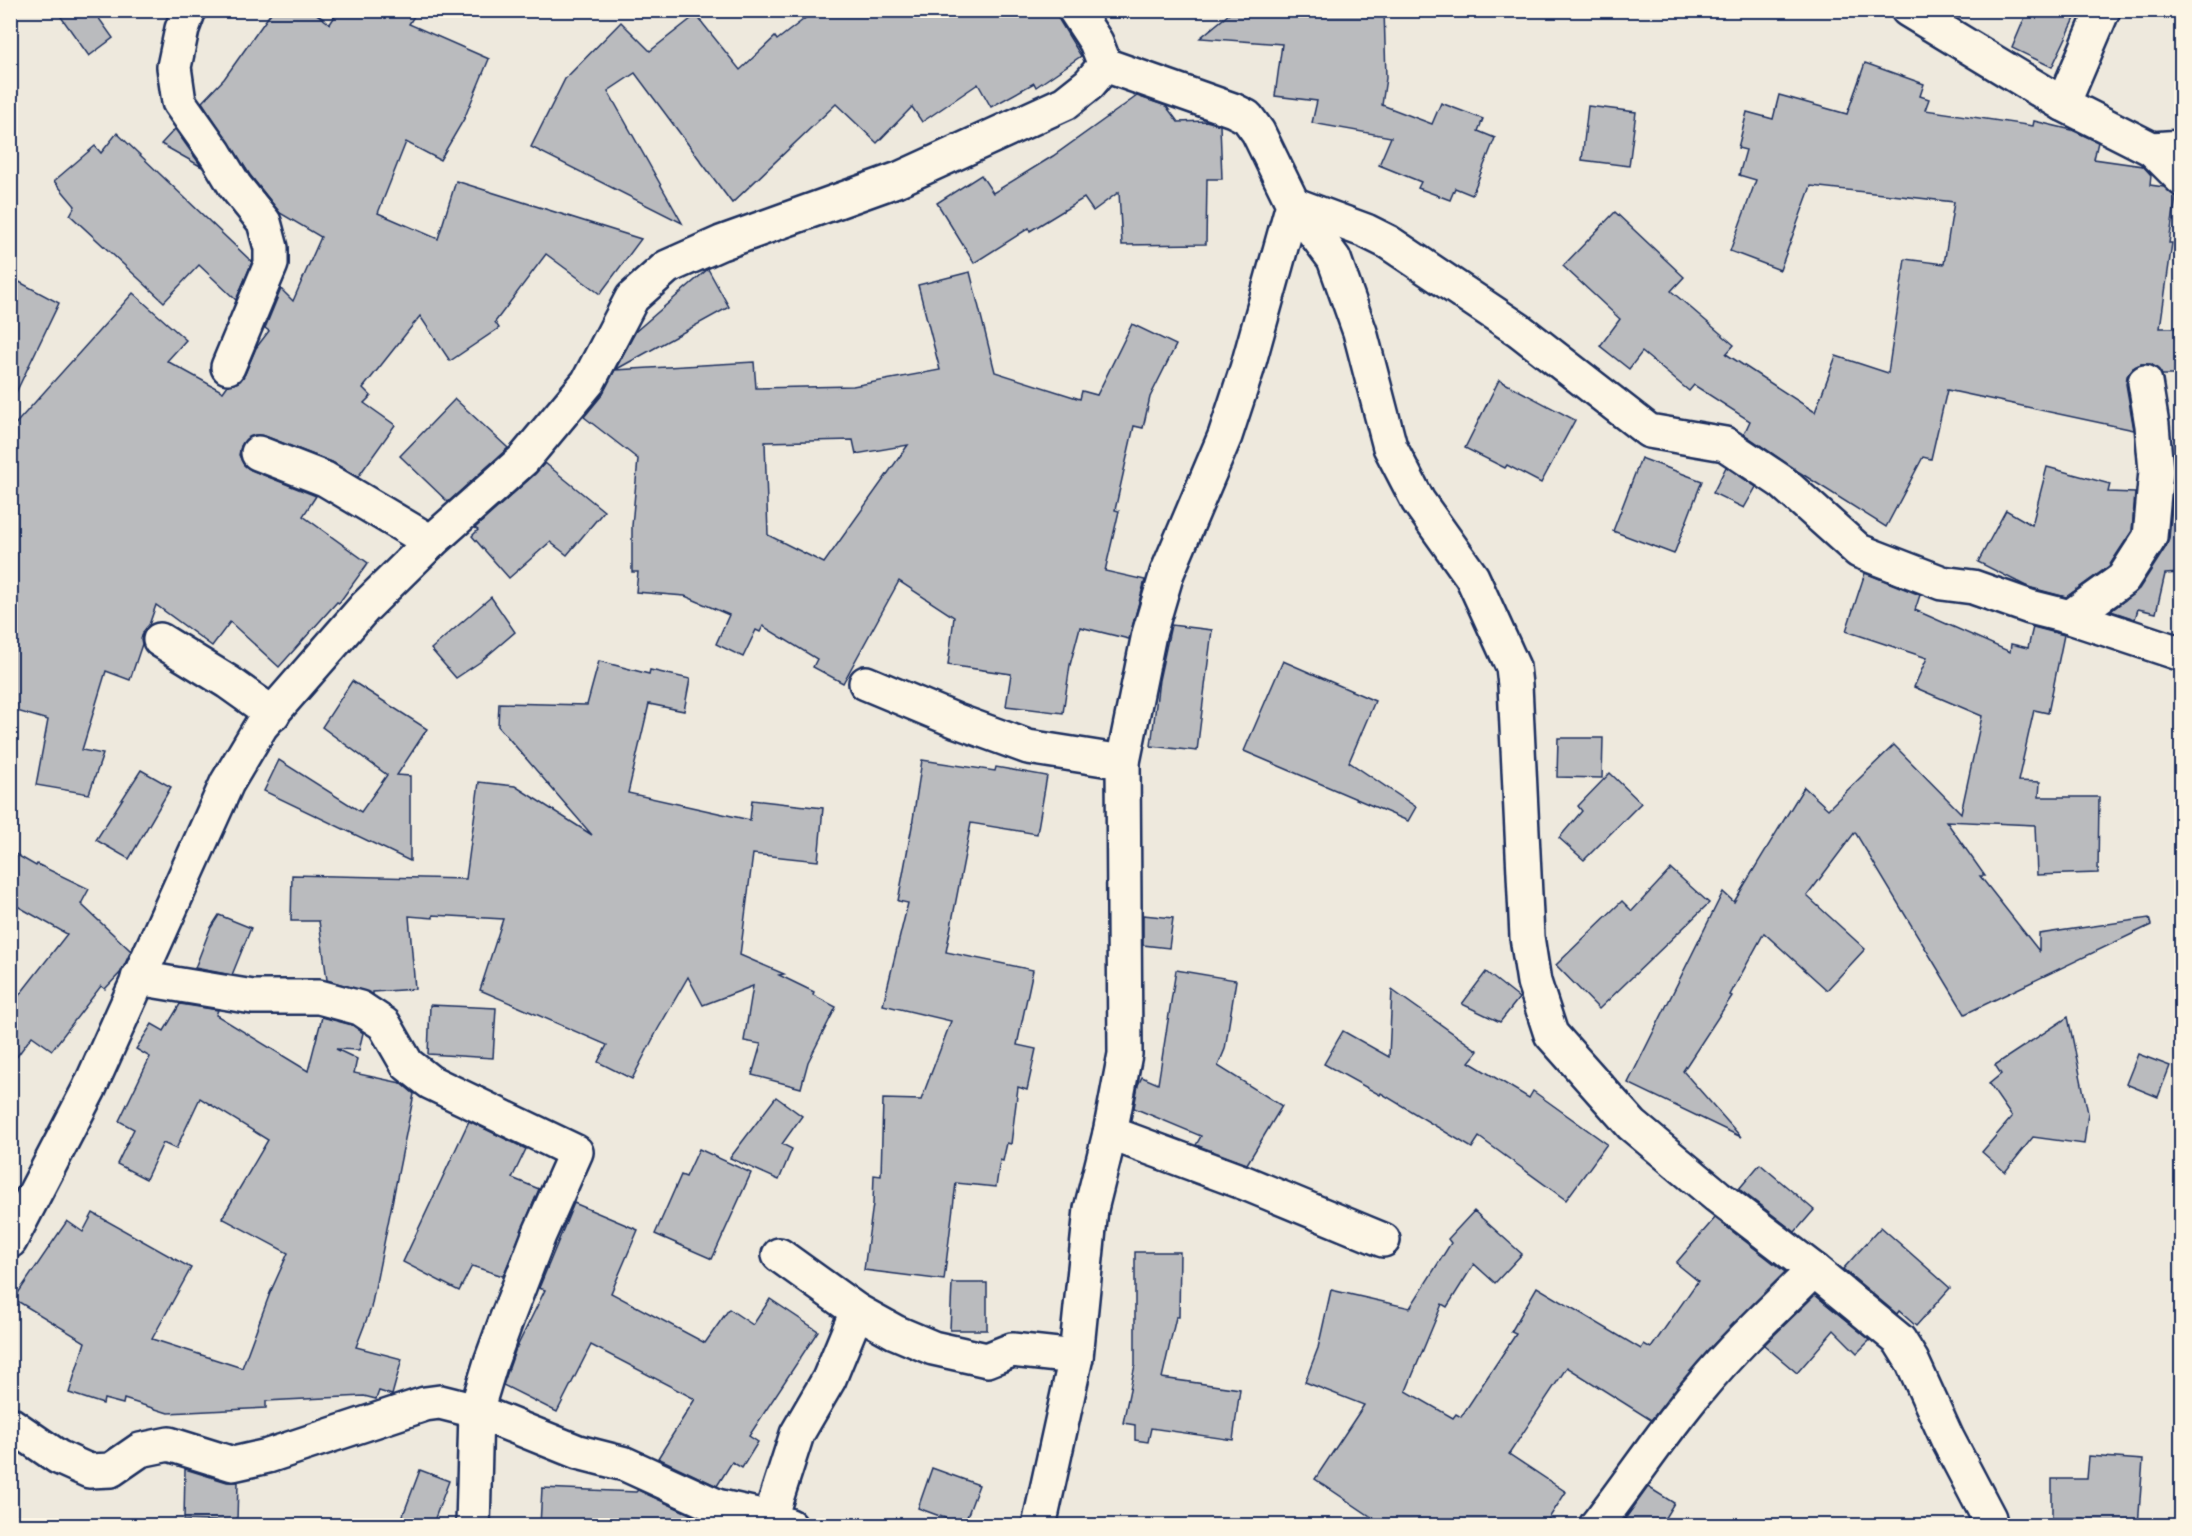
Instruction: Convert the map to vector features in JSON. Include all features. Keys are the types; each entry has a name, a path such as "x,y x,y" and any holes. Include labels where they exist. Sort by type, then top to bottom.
{"street":[{"path":"189,10 182,29 174,67 179,102 235,186 264,222 271,248 272,264 228,367"},
{"path":"1075,10 1096,42 1105,65 1247,117 1258,132 1293,204 1334,259 1360,332 1390,447 1418,501 1472,577 1513,667 1527,937 1534,981 1551,1034 1632,1125 1717,1196 1814,1270 1899,1340 1989,1518 1990,1526"},
{"path":"1908,10 2063,104 2167,148 2181,179"},
{"path":"2063,104 2103,10"},
{"path":"10,1241 89,1089 227,783 261,726 365,607 431,542 523,460 588,382 632,298 667,267 721,243 899,179 1055,108 1089,84 1105,65"},
{"path":"1293,204 1389,242 1518,330 1648,431 1725,444 1782,482 1858,551 1942,583 1973,586 2030,607 2070,617 2181,654"},
{"path":"1039,1526 1076,1357 1091,1209 1110,1133 1125,1054 1123,762 1149,634 1167,573 1225,436 1247,369 1293,204"},
{"path":"2070,617 2122,579 2150,537 2156,471 2145,382"},
{"path":"258,453 326,478 431,542"},
{"path":"160,640 228,682 273,714"},
{"path":"866,683 957,721 1028,747 1123,762"},
{"path":"138,978 253,997 319,997 360,1008 384,1024 407,1064 430,1082 576,1152 539,1235 490,1362 476,1411 473,1526"},
{"path":"1110,1133 1245,1183 1383,1240"},
{"path":"779,1256 857,1311 895,1332 933,1348 987,1360 1012,1350 1076,1357"},
{"path":"1598,1525 1659,1439 1699,1389 1766,1316 1814,1270"},
{"path":"10,1424 58,1457 89,1471 111,1470 140,1450 169,1444 233,1464 268,1456 425,1404 440,1402 476,1411 578,1452 624,1464 717,1506 776,1523 797,1434 829,1379 857,1311"}],"building":[{"path":"56,10 93,10 113,38 89,56"},
{"path":"273,10 311,10 330,24 339,10 418,10 409,24 489,59 464,119 440,160 406,142 378,213 438,239 456,181 641,239 600,294 546,254 495,322 499,328 450,361 420,316 363,388 371,396 364,403 395,425 358,477 332,462 265,436 255,435 246,439 239,455 244,465 251,470 316,496 303,516 368,563 339,603 337,602 279,667 230,622 212,646 156,605 141,639 142,644 130,680 106,671 82,750 103,754 89,794 36,785 48,720 10,709 10,430 133,293 186,340 167,361 223,392 228,385 240,381 245,374 256,348 269,331 265,328 281,289 293,301 321,237 280,213 250,175 202,102 224,79"},
{"path":"816,10 1056,10 1059,20 1081,56 1036,87 1034,83 991,107 978,84 922,122 912,107 877,143 836,104 732,203 635,73 608,91 682,223 531,147 565,79 621,22 650,51 696,15 740,70 775,37 777,40"},
{"path":"1234,10 1384,10 1386,78 1382,105 1432,124 1441,103 1483,119 1478,131 1495,138 1472,195 1455,188 1450,200 1418,188 1421,182 1379,165 1391,137 1312,123 1317,101 1275,96 1282,44 1200,38"},
{"path":"2028,10 2079,10 2052,67 2012,48"},
{"path":"1865,63 1924,84 1920,96 1929,99 1925,110 2033,126 2034,121 2072,130 2098,142 2094,159 2143,166 2151,175 2150,185 2164,187 2176,197 2160,328 2181,328 2181,375 2162,375 2151,364 2141,364 2133,368 2127,376 2126,384 2134,430 1947,390 1931,459 1923,457 1886,527 1744,434 1750,421 1694,385 1689,391 1642,352 1629,369 1600,346 1620,319 1563,266 1615,212 1684,277 1671,291 1734,345 1726,354 1815,412 1836,356 1888,373 1905,259 1944,264 1954,202 1811,186 1780,270 1730,251 1756,180 1739,175 1746,150 1738,148 1747,112 1773,119 1779,95 1847,114"},
{"path":"1137,96 1166,106 1178,122 1206,121 1220,125 1222,179 1207,179 1206,244 1122,245 1119,192 1093,211 1084,198 1030,231 1029,228 974,263 937,203 981,175 993,193 1053,156"},
{"path":"1588,106 1636,112 1629,166 1582,160"},
{"path":"175,129 199,163 202,167 161,144"},
{"path":"117,133 252,262 236,300 199,265 164,302 70,215 75,206 54,181 95,146 101,153"},
{"path":"708,269 729,307 615,370 636,331"},
{"path":"970,272 995,372 1080,399 1082,391 1097,395 1132,324 1176,345 1150,397 1143,428 1134,426 1115,510 1119,511 1105,571 1145,580 1129,639 1080,627 1070,665 1063,713 1006,706 1011,674 948,665 954,617 899,581 843,683 813,667 817,659 763,626 760,632 756,630 743,657 716,644 729,615 685,596 636,592 638,572 632,572 632,526 638,459 584,417 602,395 615,370 754,362 756,388 853,386 940,370 918,285","holes":["853,440 856,454 908,445 824,563 768,535 765,442"]},
{"path":"10,277 59,303 10,405"},
{"path":"1499,380 1575,420 1541,483 1507,465 1505,468 1465,448"},
{"path":"455,399 508,448 448,502 400,456"},
{"path":"1641,458 1702,481 1674,554 1613,531"},
{"path":"545,463 604,511 567,555 550,542 509,578 472,536 478,530 475,528"},
{"path":"1726,467 1756,487 1744,508 1713,493"},
{"path":"2047,467 2110,484 2108,492 2135,493 2132,531 2109,566 2066,597 2028,587 1978,562 2006,510 2032,525"},
{"path":"2173,494 2181,495 2181,573 2165,574 2156,613 2138,609 2135,619 2111,611 2139,589 2166,547 2169,539"},
{"path":"1865,573 1920,595 1915,610 2010,652 2011,644 2028,648 2033,627 2064,635 2048,713 2034,710 2018,781 2040,782 2039,797 2099,797 2098,873 2037,875 2035,825 1946,821 1985,876 1980,876 2039,951 2039,934 2149,918 2151,925 1965,1014 1855,832 1807,896 1865,949 1827,990 1764,933 1730,995 1732,996 1683,1071 1741,1137 1628,1083 1723,892 1734,902 1804,787 1828,809 1894,745 1961,813 1982,716 1914,687 1927,658 1846,631"},
{"path":"491,597 515,632 480,662 456,678 431,649"},
{"path":"1171,625 1212,630 1197,751 1151,746 1159,680"},
{"path":"599,661 649,674 650,670 690,679 684,711 649,704 628,793 750,820 752,800 823,808 818,861 753,854 740,955 784,974 779,975 814,992 813,995 836,1007 808,1062 801,1088 752,1075 761,1044 744,1041 753,986 703,1005 688,977 632,1079 598,1062 607,1045 480,990 503,919 409,916 415,989 373,992 373,994 327,980 319,921 291,921 292,875 466,879 479,782 515,786 592,835 498,726 499,703 587,705"},
{"path":"1283,661 1375,701 1349,762 1416,807 1408,821 1244,751"},
{"path":"352,681 427,729 397,775 410,776 410,861 264,791 279,760 361,812 387,775 322,727"},
{"path":"1558,738 1603,738 1602,778 1557,777"},
{"path":"922,760 995,771 996,767 1047,776 1037,834 971,823 946,952 1033,970 1017,1045 1036,1049 1027,1090 1018,1087 1011,1144 1007,1143 1003,1161 1000,1160 996,1187 956,1183 944,1280 864,1270 873,1204 874,1175 881,1176 883,1099 921,1100 951,1021 883,1005 908,903 898,901"},
{"path":"141,770 171,787 129,859 96,840"},
{"path":"1610,773 1641,803 1584,860 1559,838 1582,811 1578,806"},
{"path":"10,851 36,866 37,864 89,889 81,904 131,951 121,972 105,989 101,986 52,1050 32,1036 10,1066 10,1007 67,934 10,902"},
{"path":"1671,869 1709,903 1599,1009 1556,965 1622,901 1632,911"},
{"path":"219,915 251,928 232,975 195,968 210,929"},
{"path":"1143,915 1173,918 1169,948 1143,945"},
{"path":"1176,970 1236,980 1225,1049 1218,1066 1282,1106 1247,1164 1196,1145 1201,1136 1134,1108 1138,1085 1142,1077 1158,1084"},
{"path":"1486,972 1519,998 1500,1022 1462,1004"},
{"path":"1392,990 1478,1051 1469,1062 1529,1098 1533,1091 1607,1144 1566,1200 1479,1137 1472,1148 1381,1093 1380,1095 1324,1064 1343,1031 1389,1057"},
{"path":"180,1004 218,1010 216,1015 308,1071 322,1017 352,1025 363,1033 359,1050 336,1049 357,1059 354,1073 401,1083 414,1094 371,1308 356,1347 402,1359 392,1395 379,1391 376,1399 364,1396 266,1401 266,1408 168,1413 124,1399 123,1404 104,1399 103,1404 69,1393 85,1342 14,1299 67,1221 83,1232 93,1213 191,1268 152,1339 242,1368 270,1293 288,1253 222,1218 268,1140 200,1098 176,1149 163,1143 146,1179 117,1164 134,1129 119,1121 150,1057 136,1049 152,1024 164,1031"},
{"path":"430,1005 496,1008 493,1058 428,1054"},
{"path":"2068,1017 2088,1113 2084,1144 2033,1137 2005,1172 1982,1152 2012,1117 1989,1084 2001,1074 1995,1065"},
{"path":"2138,1054 2170,1066 2158,1097 2126,1084"},
{"path":"776,1097 802,1116 782,1144 792,1149 779,1180 730,1158"},
{"path":"469,1121 526,1149 512,1178 539,1189 503,1276 472,1266 459,1291 403,1262"},
{"path":"699,1149 751,1173 712,1259 655,1234 681,1175 686,1177"},
{"path":"1760,1164 1814,1210 1795,1232 1739,1189"},
{"path":"574,1203 638,1230 611,1293 705,1343 729,1309 753,1325 770,1299 818,1331 749,1436 758,1442 742,1468 732,1462 717,1486 658,1458 695,1399 591,1345 557,1412 503,1385 515,1351 545,1290 539,1288"},
{"path":"1474,1211 1522,1254 1495,1283 1474,1264 1447,1307 1442,1304 1406,1391 1453,1418 1456,1414 1461,1417 1516,1334 1511,1332 1537,1287 1641,1349 1644,1344 1651,1348 1698,1281 1676,1263 1715,1218 1785,1272 1713,1345 1651,1420 1567,1367 1509,1454 1566,1492 1544,1526 1385,1526 1315,1479 1364,1405 1305,1382 1318,1348 1331,1290 1410,1308 1451,1243 1448,1239"},
{"path":"1881,1227 1950,1288 1916,1326 1899,1311 1897,1314 1843,1269"},
{"path":"1135,1252 1180,1252 1179,1317 1176,1317 1162,1378 1240,1389 1233,1440 1151,1428 1148,1442 1135,1440 1135,1425 1123,1423 1135,1365"},
{"path":"952,1283 987,1283 987,1330 950,1330"},
{"path":"1815,1295 1870,1340 1857,1353 1834,1330 1797,1373 1764,1345"},
{"path":"2089,1456 2143,1460 2138,1526 2084,1526 2084,1518 2052,1518 2052,1479 2087,1479"},
{"path":"932,1468 979,1485 964,1525 918,1508"},
{"path":"185,1469 227,1482 238,1482 237,1522 184,1520"},
{"path":"420,1470 449,1481 432,1526 399,1526"},
{"path":"1648,1487 1674,1503 1660,1526 1620,1526"},
{"path":"542,1488 636,1492 638,1490 696,1517 695,1526 540,1526"}]}
